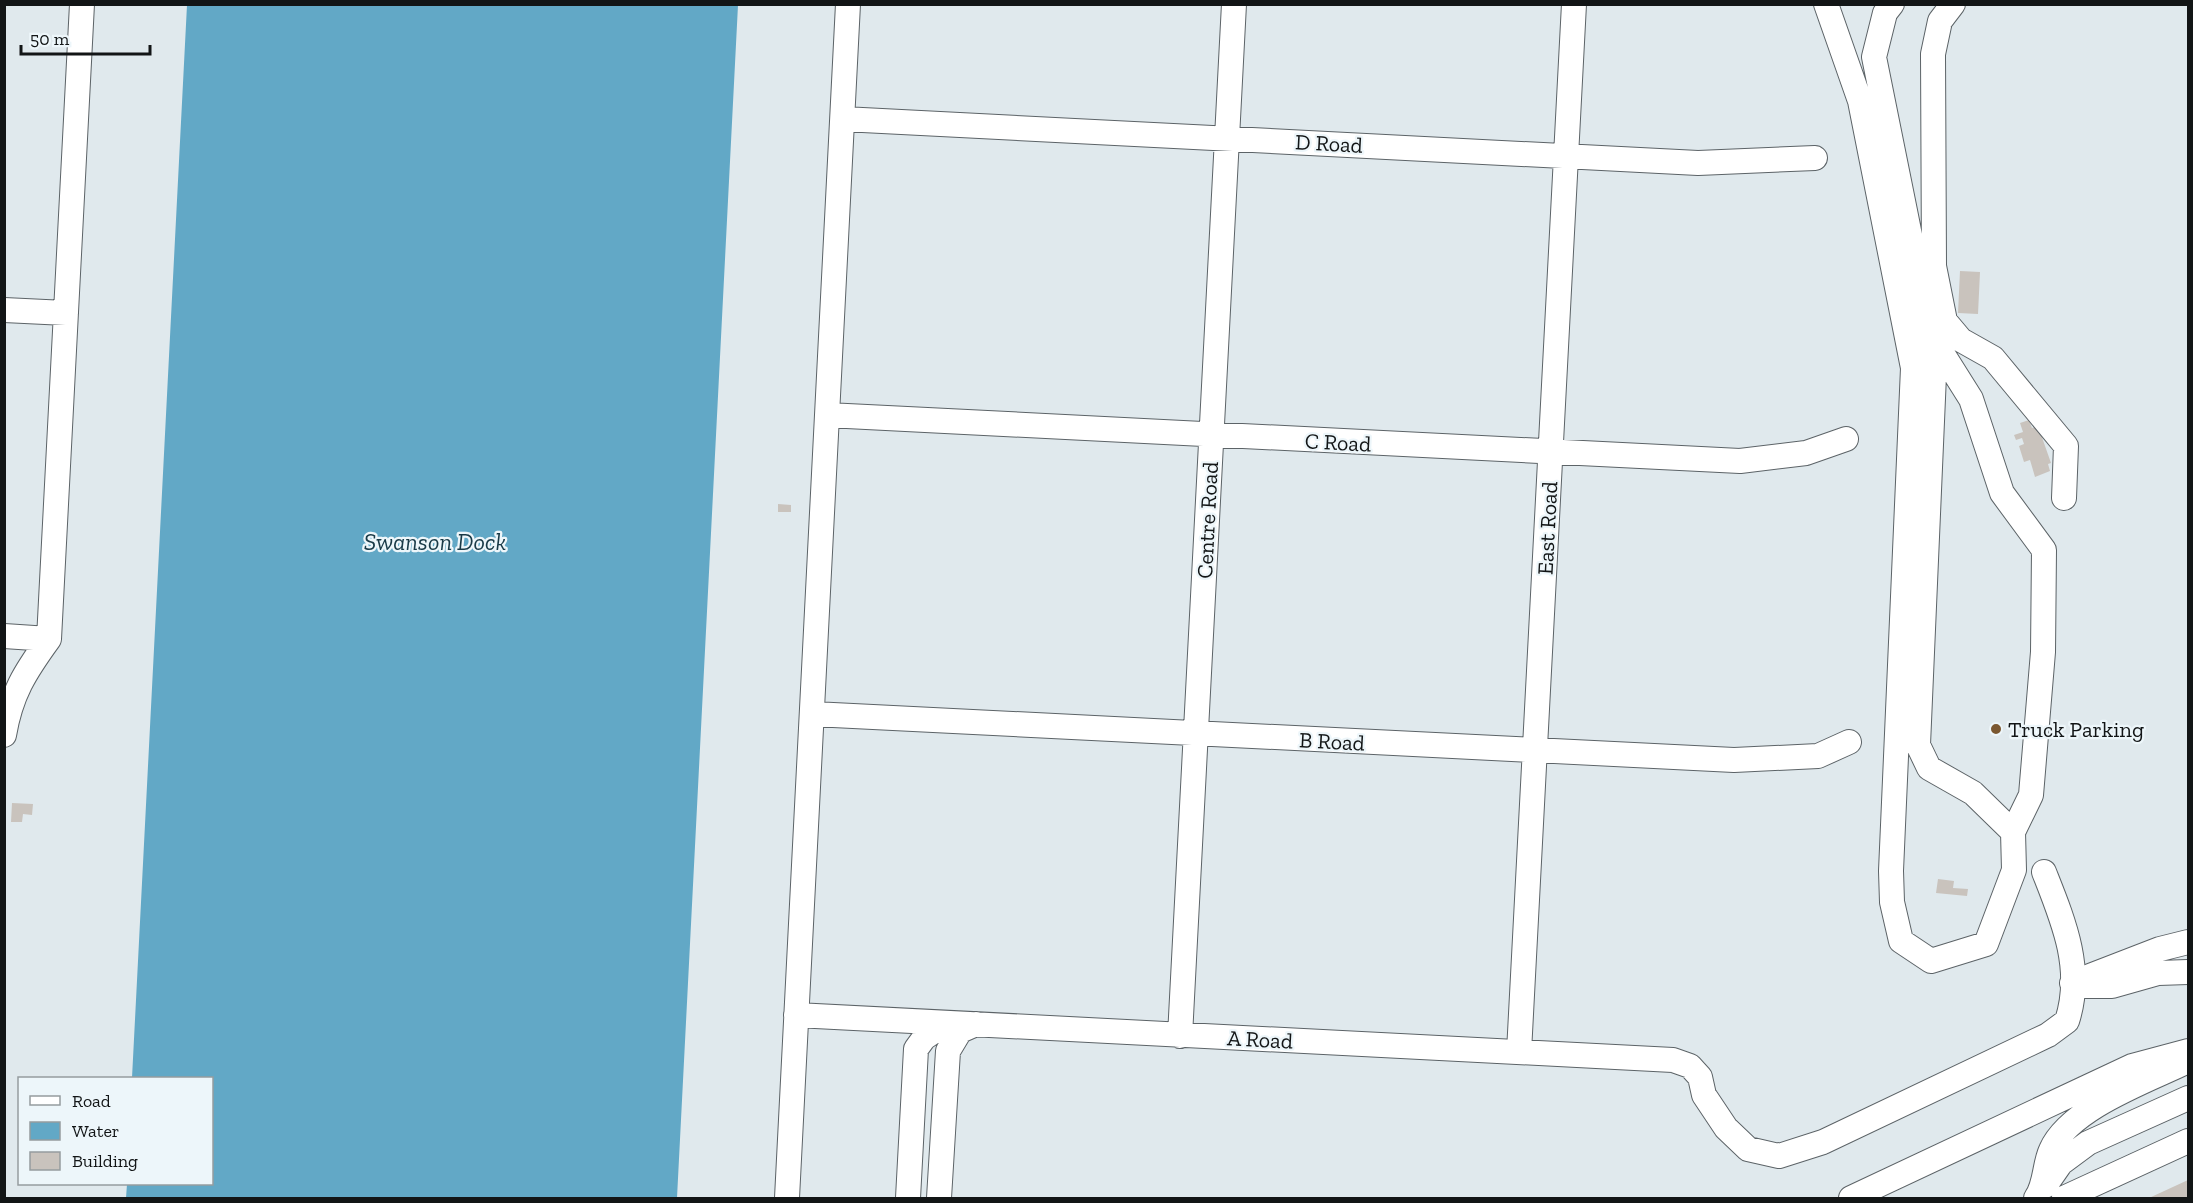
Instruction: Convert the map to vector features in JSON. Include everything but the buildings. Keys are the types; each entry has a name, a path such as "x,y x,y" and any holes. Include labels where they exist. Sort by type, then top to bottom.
{"street":[{"path":"4,735 9,708 21,676 49,639 82,4"},
{"path":"787,1198 848,4"},
{"name":"Centre Road","path":"1180,1036 1234,4"},
{"name":"East Road","path":"1519,1052 1574,4"},
{"path":"1826,4 1860,101 1913,368 1890,871 1892,902 1902,941 1931,961 1986,944 2014,870 2013,832 2031,795 2043,652 2044,550 2002,493 1971,399 1930,335"},
{"path":"1892,4 1885,13 1874,57 1930,335 1934,375 1918,745 1929,768 1973,793 2013,832"},
{"path":"1953,4 1940,21 1934,54 1934,266 1945,321 1961,340 1993,358 2067,446 2064,498"},
{"name":"D Road","path":"843,119 1698,163 1815,158"},
{"path":"4,310 66,313"},
{"name":"C Road","path":"827,415 1740,461 1806,453 1846,438"},
{"path":"4,636 49,639"},
{"name":"B Road","path":"813,714 1734,760 1818,756 1849,742"},
{"name":"A Road","path":"796,1015 1673,1060 1690,1066 1700,1077 1704,1095 1726,1128 1748,1149 1779,1156 1822,1142 2059,1030 2067,1021 2070,1012 2072,983 2070,944 2044,872"},
{"path":"2072,983 2160,949 2188,942"},
{"path":"2072,983 2082,987 2112,986 2158,973 2188,972"},
{"path":"908,1198 916,1049 924,1038 946,1023"},
{"path":"939,1198 948,1051 960,1031 976,1024"},
{"path":"1851,1198 2132,1066 2188,1051"},
{"path":"2038,1196 2050,1151 2063,1130 2109,1098 2188,1060"},
{"path":"2038,1196 2061,1163 2088,1143 2188,1098"},
{"path":"2064,1198 2188,1141"}],"water":[{"name":"Swanson Dock","path":"187,5 738,5 677,1198 126,1198 127,1185 213,1185 213,1077 132,1077"}],"place":[{"name":"Truck Parking","path":"1996,729"}]}
